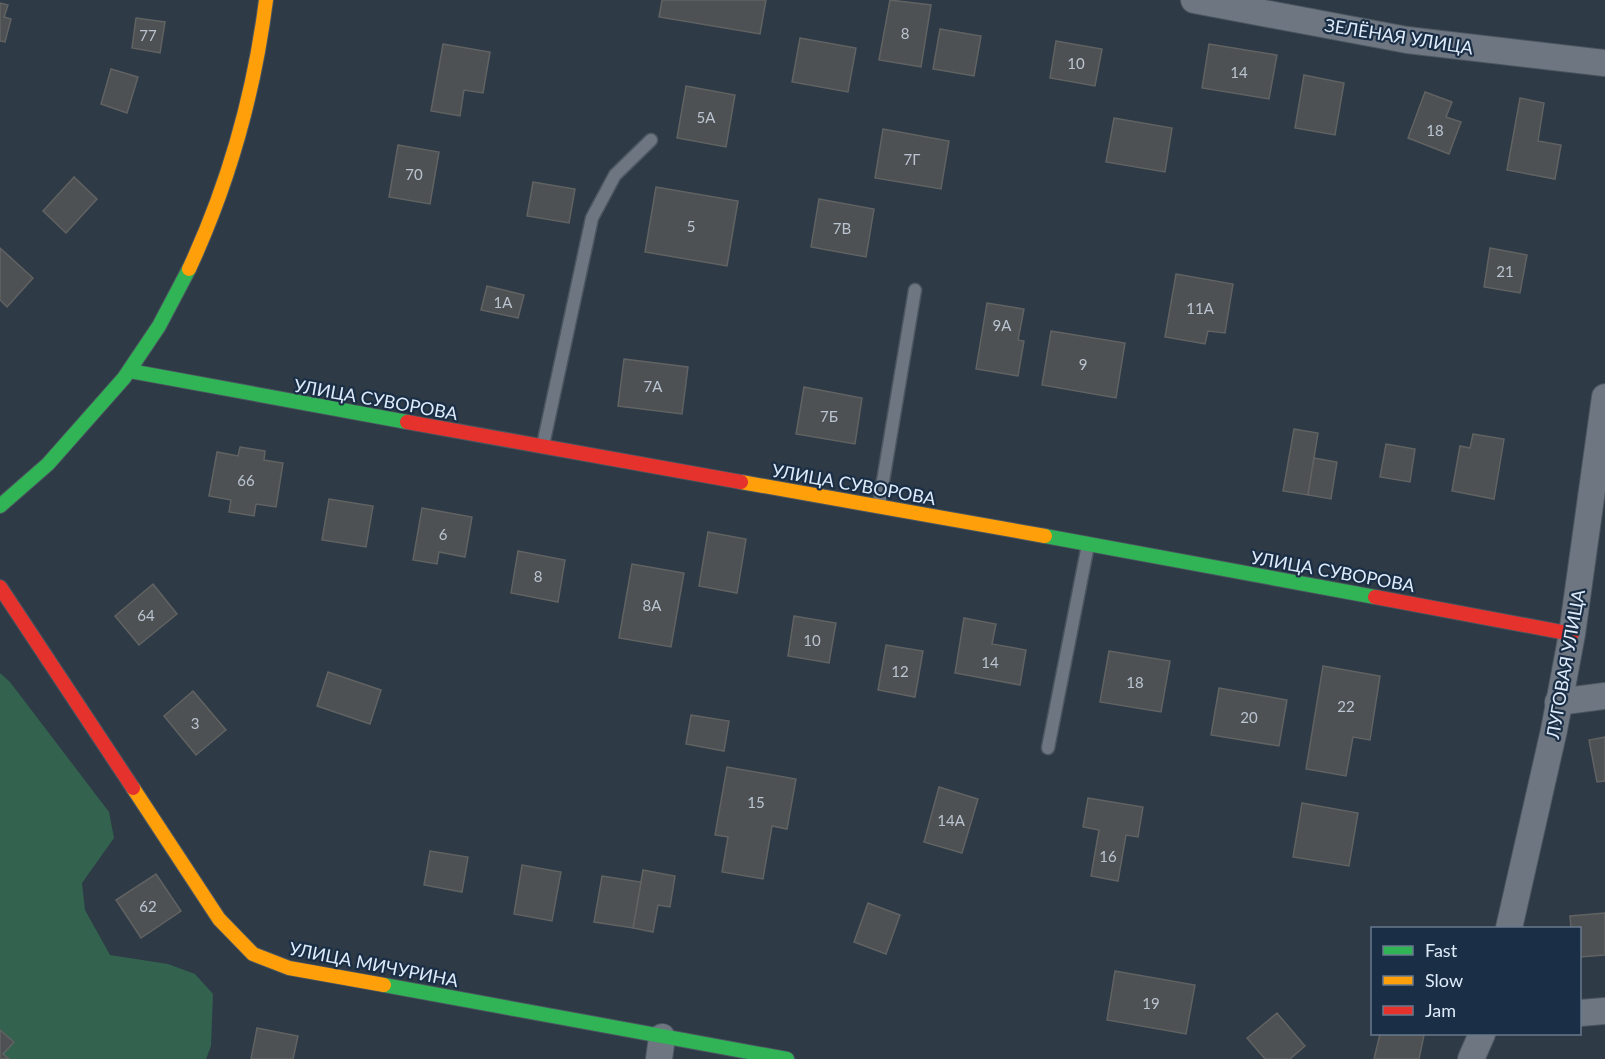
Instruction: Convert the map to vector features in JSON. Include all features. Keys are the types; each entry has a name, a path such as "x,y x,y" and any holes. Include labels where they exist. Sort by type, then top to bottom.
{"street":[{"path":"0,506 70,441 130,371 169,310 201,246 223,192 245,120 262,34 266,0"},
{"name":"ЗЕЛЁНАЯ УЛИЦА","path":"1194,0 1407,40 1605,63"},
{"name":"УЛИЦА СУВОРОВА","path":"130,371 1572,634"},
{"name":"ЛУГОВАЯ УЛИЦА","path":"1509,927 1554,730 1572,634 1599,477 1605,397"},
{"name":"УЛИЦА МИЧУРИНА","path":"0,587 219,919 253,954 289,968 660,1048 787,1059"},
{"path":"1558,702 1605,696"},
{"path":"1581,1012 1605,1011"},
{"path":"1471,1059 1482,1035"}],"lane":[{"path":"543,447 592,218 615,175 651,140"},
{"path":"879,507 915,290"},
{"path":"1048,748 1088,544"}],"green space":[{"path":"0,673 10,682 109,812 114,838 82,883 85,910 110,955 168,964 195,974 213,994 211,1046 206,1059 0,1059"}],"building":[{"path":"662,0 766,0 760,34 659,17"},
{"path":"890,0 931,5 921,67 879,60"},
{"path":"0,3 8,5 4,17 11,19 5,42 0,41"},
{"path":"136,18 165,22 160,53 132,48"},
{"path":"940,29 981,36 974,76 933,69"},
{"path":"800,38 856,48 848,92 792,82"},
{"path":"1056,41 1102,49 1095,86 1050,78"},
{"path":"443,44 490,52 483,93 464,90 460,116 431,111"},
{"path":"1209,44 1277,55 1269,99 1202,88"},
{"path":"111,69 138,77 127,113 101,104"},
{"path":"1304,75 1344,83 1335,135 1295,128"},
{"path":"686,86 735,95 726,147 677,138"},
{"path":"1425,92 1452,102 1446,117 1461,122 1449,154 1408,138"},
{"path":"1520,98 1544,103 1538,141 1561,145 1555,179 1507,170"},
{"path":"1114,118 1172,128 1165,172 1106,162"},
{"path":"883,129 949,141 941,189 875,178"},
{"path":"398,145 439,152 430,204 389,197"},
{"path":"74,177 97,199 66,233 43,211"},
{"path":"533,182 575,189 569,223 527,216"},
{"path":"656,187 738,201 727,266 645,252"},
{"path":"819,199 874,209 866,257 811,247"},
{"path":"0,248 33,278 7,307 0,300"},
{"path":"1490,248 1527,255 1520,293 1484,287"},
{"path":"1176,274 1233,284 1225,333 1208,331 1205,344 1165,337"},
{"path":"487,286 524,295 518,318 481,310"},
{"path":"987,303 1024,309 1018,340 1024,341 1018,376 976,369"},
{"path":"1051,331 1125,343 1116,398 1042,385"},
{"path":"624,359 688,367 682,414 618,406"},
{"path":"804,387 862,398 855,444 796,434"},
{"path":"1294,429 1318,433 1308,495 1283,491"},
{"path":"1473,434 1504,439 1494,499 1452,491 1460,446 1470,448"},
{"path":"1386,444 1415,449 1410,482 1380,477"},
{"path":"240,447 265,451 264,460 283,463 276,507 256,504 254,516 229,512 231,500 209,496 217,452 238,456"},
{"path":"1314,458 1337,462 1331,499 1308,495"},
{"path":"329,499 373,506 366,547 322,540"},
{"path":"422,508 472,517 465,557 439,552 437,564 413,560"},
{"path":"708,532 746,539 737,593 699,586"},
{"path":"518,551 565,560 558,602 511,593"},
{"path":"632,564 684,573 671,647 619,638"},
{"path":"153,584 177,614 139,645 115,616"},
{"path":"794,616 836,623 829,663 788,656"},
{"path":"964,618 996,624 992,644 1026,650 1020,685 955,673"},
{"path":"886,645 923,651 915,697 878,690"},
{"path":"1109,651 1170,661 1161,712 1100,702"},
{"path":"1323,666 1380,676 1370,740 1353,737 1346,776 1306,769"},
{"path":"328,672 381,690 370,724 317,706"},
{"path":"1219,688 1287,700 1279,746 1211,735"},
{"path":"193,691 226,730 196,755 164,716"},
{"path":"691,715 729,721 724,751 686,744"},
{"path":"1605,737 1605,781 1597,782 1589,740"},
{"path":"727,767 796,779 787,829 772,826 763,879 722,872 728,837 715,835"},
{"path":"939,787 978,799 962,853 924,842"},
{"path":"1088,798 1143,807 1138,837 1126,835 1118,881 1091,876 1099,830 1083,827"},
{"path":"1302,803 1358,813 1349,866 1293,857"},
{"path":"430,851 468,857 462,892 424,885"},
{"path":"522,865 561,872 552,921 514,914"},
{"path":"643,870 675,876 670,907 658,905 653,932 633,928"},
{"path":"156,874 181,911 141,938 116,900"},
{"path":"602,876 641,882 633,928 594,922"},
{"path":"868,903 900,915 886,954 854,942"},
{"path":"1605,913 1605,955 1581,957 1581,927 1571,927 1570,916"},
{"path":"1115,971 1195,985 1186,1034 1107,1020"},
{"path":"1277,1013 1305,1046 1290,1059 1265,1059 1247,1038"},
{"path":"257,1028 298,1036 293,1059 251,1059"},
{"path":"0,1030 14,1042 3,1054 9,1059 0,1059"},
{"path":"1380,1035 1424,1035 1419,1059 1374,1059"}],"traffic: fast":[{"path":"0,506 48,464 124,378 159,326 189,269"},
{"path":"130,371 407,422"},
{"path":"1045,536 1375,597"},
{"path":"384,985 787,1059"}],"traffic: slow":[{"path":"189,269 216,204 238,138 255,70 266,0"},
{"path":"741,482 1045,536"},
{"path":"133,788 219,919 253,954 289,968 384,985"}],"traffic: jam":[{"path":"407,422 741,482"},
{"path":"0,587 133,788"},
{"path":"1375,597 1572,634"}]}
